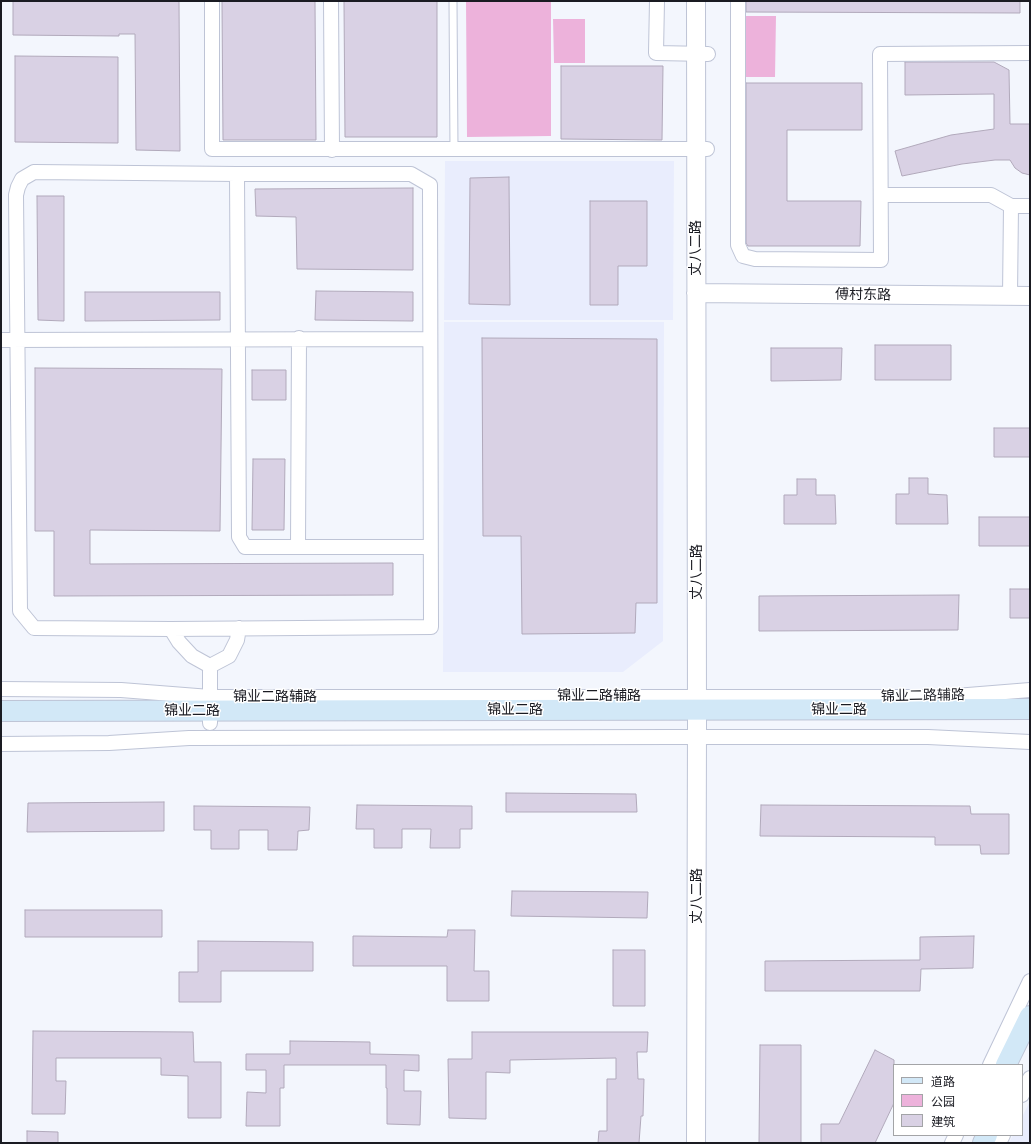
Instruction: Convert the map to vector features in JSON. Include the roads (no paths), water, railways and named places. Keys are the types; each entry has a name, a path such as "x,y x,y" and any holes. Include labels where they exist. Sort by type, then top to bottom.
{"main road":[{"name":"锦业二路","path":"702,716 1030,709"},
{"name":"锦业二路","path":"1,724 210,710"},
{"name":"锦业二路","path":"1,712 210,710 1030,722"},
{"path":"1006,1064 1030,1016"},
{"path":"1022,1064 1030,1047"}],"street":[{"path":"212,1 212,149 702,149"},
{"path":"331,1 332,150"},
{"path":"657,1 656,53 702,54"},
{"name":"丈八二路","path":"696,1 702,54"},
{"name":"丈八二路","path":"707,1 702,54 702,716 707,1143"},
{"path":"738,1 738,245 743,256 755,259 881,260 880,54 1030,53"},
{"path":"34,172 410,174 430,185 430,339 431,627 172,629 34,628 20,612 16,339 16,195 22,179 34,172"},
{"path":"237,174 239,537 245,547 430,547"},
{"path":"881,195 991,195 1011,206 1030,206"},
{"path":"1010,296 1011,206"},
{"name":"傅村东路","path":"702,293 1030,296"},
{"path":"1,340 299,338 430,339"},
{"path":"298,547 299,338"},
{"path":"210,666 229,656 237,640 240,628"},
{"path":"172,629 179,642 192,656 210,666"},
{"path":"1,689 121,690 210,710 210,666"},
{"name":"锦业二路辅路","path":"1,744 109,743 189,738 702,716 1030,690"},
{"name":"丈八二路","path":"696,1143 702,716"},
{"name":"锦业二路辅路","path":"702,716 928,737 1030,742"},
{"path":"990,1064 1030,981"},
{"path":"1023,1093 1030,1078"}],"lane":[{"path":"453,1 454,150"}]}
